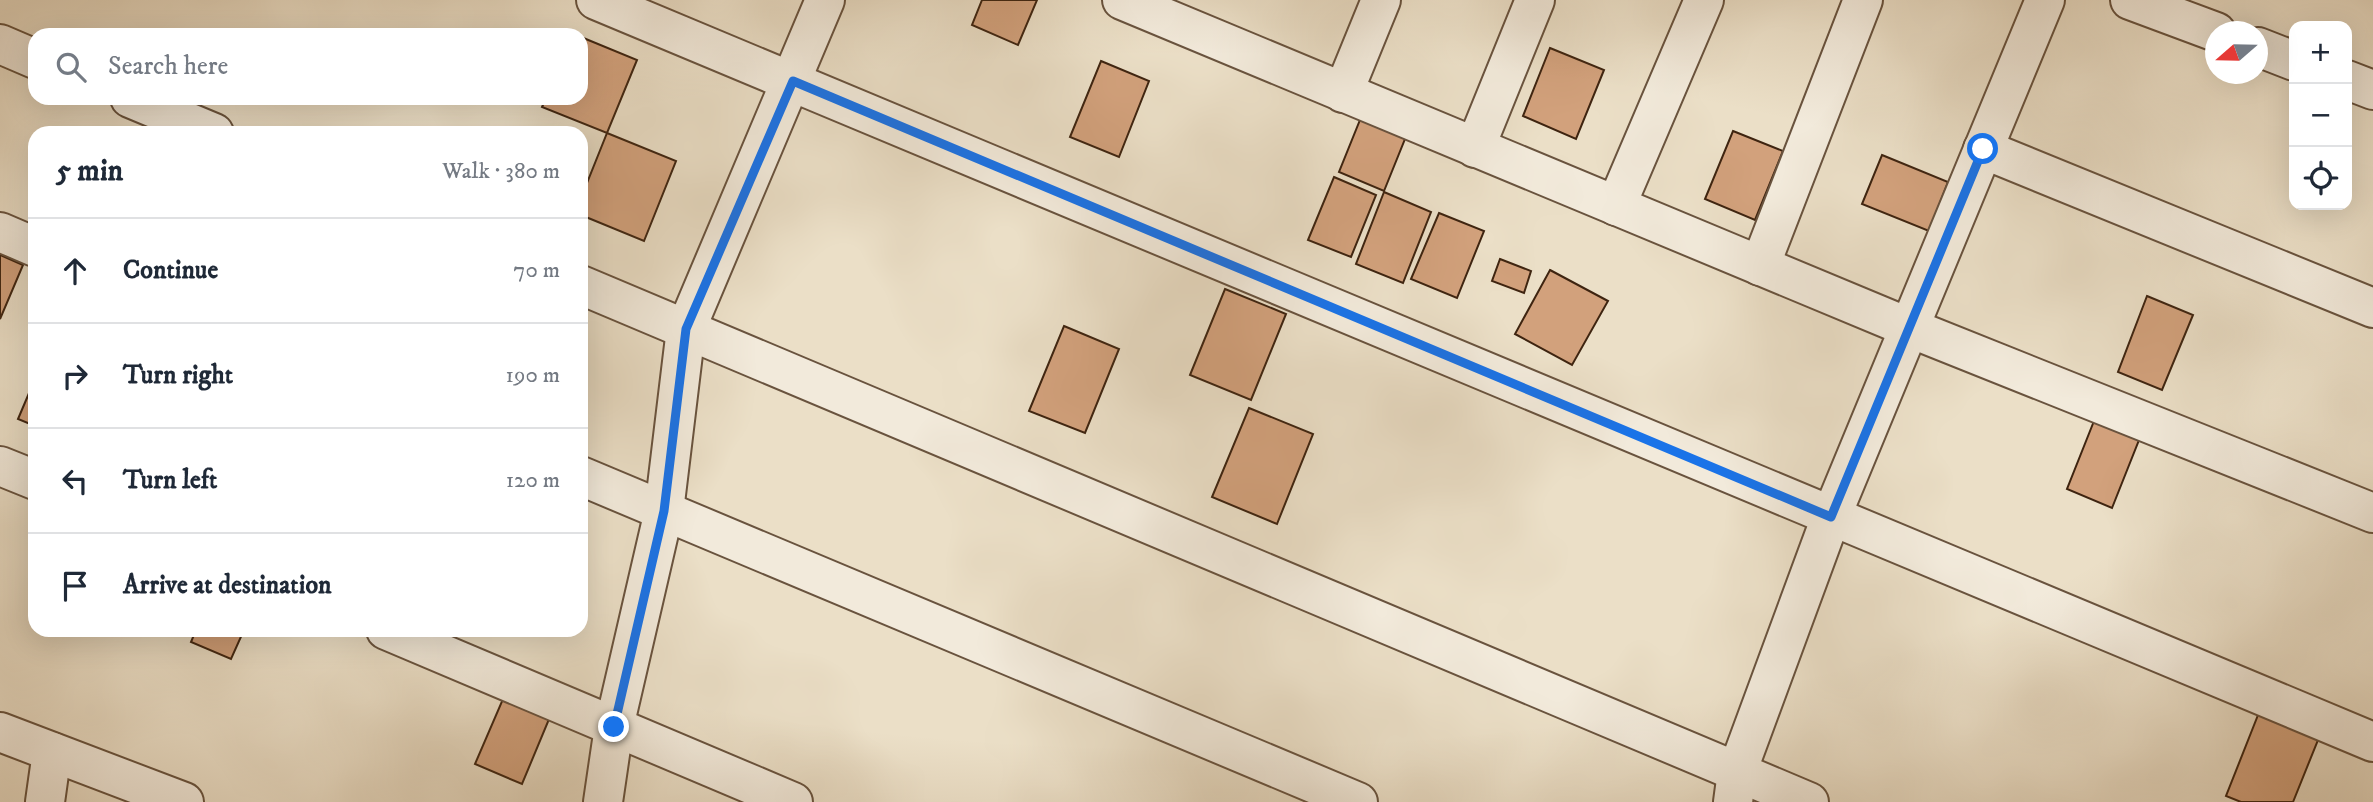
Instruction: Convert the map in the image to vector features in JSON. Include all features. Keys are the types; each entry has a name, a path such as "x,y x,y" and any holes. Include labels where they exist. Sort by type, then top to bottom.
{"street":[{"path":"596,0 2373,742"},
{"path":"603,802 614,727 664,511 686,329 825,0"},
{"path":"1122,0 1183,11 1343,93 1910,328 2373,513"},
{"path":"1343,93 1381,0"},
{"path":"1475,148 1535,0"},
{"path":"1616,206 1704,0"},
{"path":"1759,266 1863,0"},
{"path":"1735,787 1831,517 2045,0"},
{"path":"2130,0 2205,28"},
{"path":"0,44 28,56"},
{"path":"2268,51 2289,59"},
{"path":"2352,82 2373,90"},
{"path":"147,105 197,126"},
{"path":"1983,149 2373,308"},
{"path":"0,232 28,244"},
{"path":"588,288 1735,787 1809,802"},
{"path":"0,466 28,478"},
{"path":"588,479 1358,802"},
{"path":"402,637 793,802"},
{"path":"0,732 184,802"},
{"path":"45,802 52,752"}],"building":[{"path":"982,0 1037,0 1018,45 972,25"},
{"path":"588,40 637,60 607,133 542,107 588,105"},
{"path":"1550,48 1604,70 1576,139 1523,116"},
{"path":"1101,61 1149,81 1119,157 1070,137"},
{"path":"1364,110 1409,129 1384,191 1339,172"},
{"path":"1733,131 1783,151 1755,220 1705,199"},
{"path":"607,133 676,161 644,241 588,218 588,180"},
{"path":"1882,155 1948,182 1929,231 1862,204"},
{"path":"1334,177 1376,195 1351,257 1308,240"},
{"path":"1384,192 1431,212 1403,283 1356,264"},
{"path":"1439,213 1484,231 1457,298 1411,279"},
{"path":"0,255 23,265 0,319"},
{"path":"1500,259 1531,271 1524,293 1492,281"},
{"path":"1550,270 1608,301 1572,365 1515,334"},
{"path":"1225,289 1286,314 1251,400 1190,375"},
{"path":"2147,296 2193,315 2162,390 2118,372"},
{"path":"1064,326 1119,349 1085,433 1029,411"},
{"path":"28,395 28,423 18,419"},
{"path":"1249,408 1313,434 1277,524 1212,497"},
{"path":"2094,421 2139,440 2112,508 2067,489"},
{"path":"193,637 241,637 231,659 191,642"},
{"path":"506,692 552,712 522,784 475,764"},
{"path":"2260,710 2320,735 2293,802 2241,802 2226,796"}],"route":[{"path":"614,727 664,511 686,329 793,81 1831,517 1983,149"}]}
